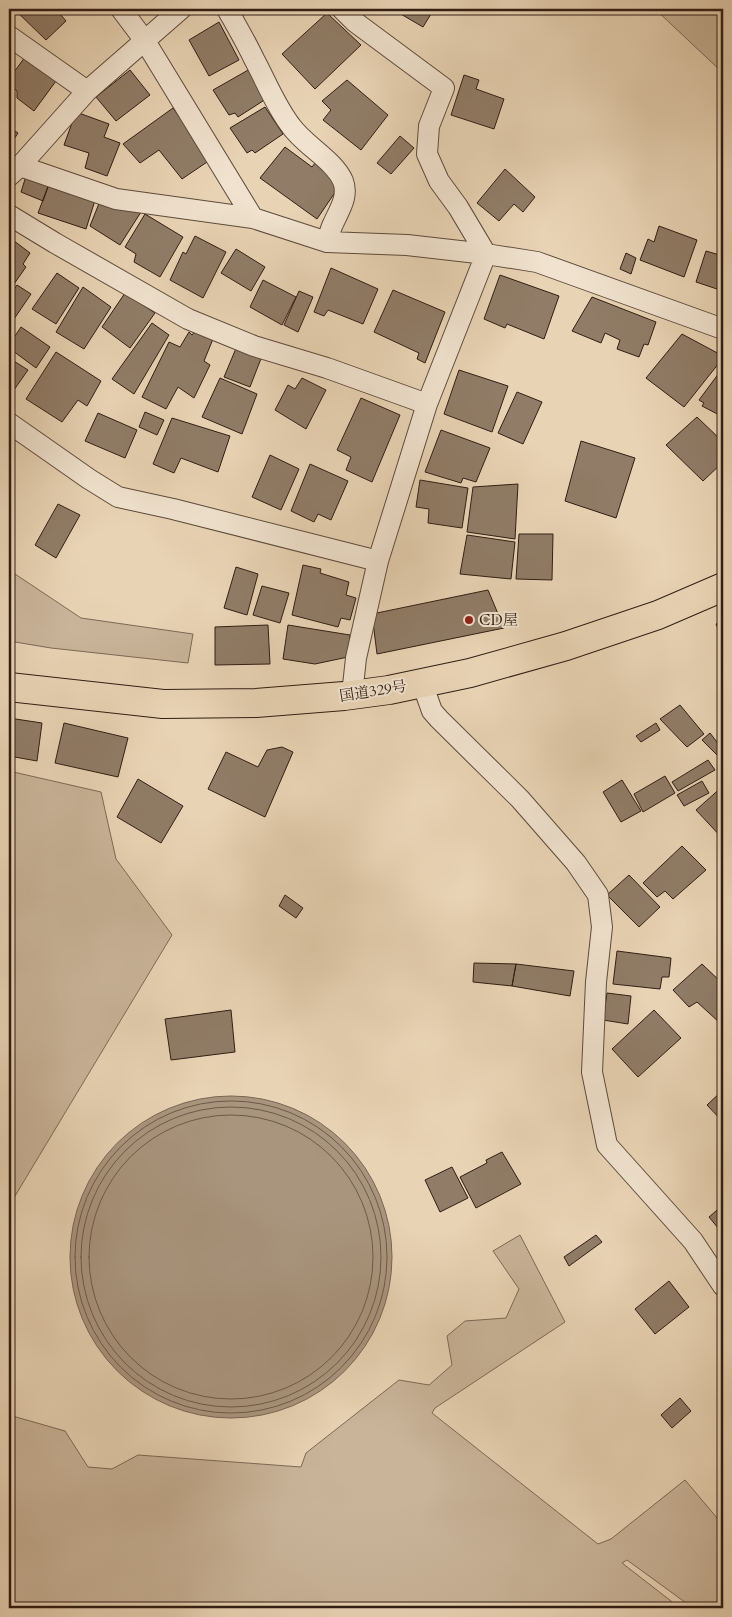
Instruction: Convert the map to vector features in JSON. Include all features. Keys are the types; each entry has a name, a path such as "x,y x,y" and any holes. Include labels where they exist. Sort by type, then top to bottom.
{"highway":[{"name":"国道329号","path":"9,687 162,704 256,704 352,695 470,673 566,646 658,615 723,587"}],"street":[{"path":"121,9 145,41 253,218"},
{"path":"181,9 87,91 14,171 116,199 253,218 327,242 407,245 537,262 723,329"},
{"path":"226,9 253,56 276,103 291,126 305,142 323,156 342,181 345,196 332,224 327,242"},
{"path":"354,13 444,88 429,126 427,154 439,181 458,207 486,254"},
{"path":"9,36 87,91"},
{"path":"9,215 188,319 254,346 327,368 426,404"},
{"path":"352,695 356,658 378,561 426,404 486,254"},
{"path":"9,423 118,497 378,561"},
{"path":"422,683 432,711 520,799 576,863 598,895 602,927 596,982 592,1072 607,1145 693,1242 723,1286"}],"shaded area":[{"path":"655,9 723,9 723,73"},
{"path":"9,570 81,618 193,634 188,663 51,648 9,641"},
{"path":"9,771 101,792 116,859 172,935 9,1206"},
{"path":"520,1235 565,1322 435,1408 432,1413 598,1544 611,1539 685,1480 723,1525 723,1608 693,1608 627,1560 622,1563 680,1608 9,1608 9,1415 65,1431 88,1467 112,1469 138,1455 301,1467 306,1453 399,1380 429,1385 452,1365 447,1336 465,1321 506,1318 519,1289 493,1251"}],"water":[{"path":"231,1096 262,1099 293,1108 320,1123 345,1143 365,1168 380,1195 389,1226 392,1257 389,1288 380,1319 365,1346 345,1371 320,1391 293,1406 262,1415 231,1418 200,1415 169,1406 142,1391 117,1371 97,1346 82,1319 73,1288 70,1257 73,1226 82,1195 97,1168 117,1143 142,1123 169,1108 200,1099"}],"building":[{"path":"14,9 56,9 66,21 46,40"},
{"path":"402,9 434,9 423,27 399,13"},
{"path":"327,13 361,45 315,89 282,54"},
{"path":"219,22 239,60 209,76 189,40"},
{"path":"25,57 56,81 34,111 17,98 17,91 9,83 9,79"},
{"path":"250,69 266,99 238,117 235,113 229,115 213,90"},
{"path":"130,70 150,95 116,121 96,97"},
{"path":"464,75 479,80 476,89 504,99 494,129 451,115"},
{"path":"347,80 388,115 361,150 323,120 331,110 322,101"},
{"path":"265,107 283,134 255,153 252,150 247,153 230,128"},
{"path":"173,108 210,160 182,179 159,150 140,163 123,144"},
{"path":"76,112 109,124 104,137 120,143 107,176 85,168 89,153 64,145"},
{"path":"9,127 18,133 9,147"},
{"path":"400,136 414,148 391,174 377,163"},
{"path":"285,147 312,167 315,163 331,175 338,188 317,219 260,178"},
{"path":"505,169 535,197 523,212 514,204 499,221 477,203"},
{"path":"26,176 49,184 43,201 21,192"},
{"path":"50,181 96,197 86,229 38,213"},
{"path":"100,201 141,212 120,245 90,226"},
{"path":"145,214 183,237 160,277 134,262 136,254 125,247"},
{"path":"659,226 697,240 684,277 640,260 648,239 654,242"},
{"path":"195,236 226,252 203,298 170,280 183,252 186,254"},
{"path":"9,237 30,253 23,264 26,267 9,291"},
{"path":"236,249 265,267 251,291 221,273"},
{"path":"706,251 723,256 723,291 696,282"},
{"path":"626,253 636,258 631,274 620,269"},
{"path":"331,268 378,289 363,324 328,310 324,316 314,312"},
{"path":"57,273 79,288 56,324 32,309"},
{"path":"500,275 559,296 544,339 507,324 505,328 484,319"},
{"path":"263,280 296,297 282,325 250,307"},
{"path":"17,285 31,294 12,322 9,319 9,297"},
{"path":"83,287 111,307 84,349 56,332"},
{"path":"393,290 445,312 425,363 417,359 419,353 374,332"},
{"path":"299,291 313,297 298,332 284,325"},
{"path":"125,293 155,313 130,348 102,327"},
{"path":"592,297 656,322 648,345 644,344 639,357 617,349 620,340 605,333 601,343 572,331"},
{"path":"152,323 169,335 134,394 112,379"},
{"path":"21,327 50,347 36,368 9,348"},
{"path":"197,329 213,339 204,361 210,365 194,398 178,387 166,409 142,397 169,342 180,347 189,332 192,335"},
{"path":"682,334 723,356 684,407 646,378"},
{"path":"237,346 262,356 250,387 224,377"},
{"path":"56,352 101,381 87,406 78,400 62,422 26,399"},
{"path":"9,358 28,370 9,397"},
{"path":"722,369 723,417 702,406 704,403 699,400"},
{"path":"459,370 508,386 492,432 444,414"},
{"path":"220,378 257,394 242,434 202,417"},
{"path":"302,378 326,390 306,429 275,410 288,385 295,389"},
{"path":"517,392 542,402 523,444 498,433"},
{"path":"361,398 400,415 372,482 346,470 351,457 337,450"},
{"path":"145,412 164,420 157,435 139,427"},
{"path":"98,413 137,430 125,458 85,441"},
{"path":"697,417 723,442 723,462 703,481 666,445"},
{"path":"172,418 230,436 218,472 181,458 174,473 153,464"},
{"path":"441,430 490,448 476,482 463,478 461,483 425,472"},
{"path":"581,441 635,458 616,518 565,501"},
{"path":"270,455 299,469 281,510 252,497"},
{"path":"310,464 348,481 331,520 318,514 314,522 291,511"},
{"path":"420,480 468,488 462,528 428,523 429,509 416,507"},
{"path":"518,484 515,539 467,532 473,487"},
{"path":"58,504 80,515 56,558 35,545"},
{"path":"519,534 553,534 552,580 516,579"},
{"path":"467,535 515,542 511,579 460,574"},
{"path":"303,565 321,569 320,573 349,582 346,595 356,598 350,620 341,618 338,627 292,615"},
{"path":"236,567 258,574 247,615 224,608"},
{"path":"262,586 289,593 280,623 253,615"},
{"path":"488,590 504,628 377,654 372,614"},
{"path":"723,621 723,640 716,624"},
{"path":"268,625 270,664 215,665 215,627"},
{"path":"288,625 350,635 348,657 315,664 283,659"},
{"path":"680,705 704,734 687,747 660,719"},
{"path":"9,718 42,723 37,761 9,756"},
{"path":"64,723 128,738 118,777 55,763"},
{"path":"656,723 660,730 641,742 636,736"},
{"path":"710,733 723,750 717,755 702,740"},
{"path":"282,747 293,752 265,817 208,789 226,752 258,767 267,750"},
{"path":"708,760 715,770 678,791 672,782"},
{"path":"665,776 675,793 643,812 634,794"},
{"path":"138,779 183,806 161,843 117,817"},
{"path":"622,780 641,811 621,822 603,792"},
{"path":"702,781 709,793 684,806 677,795"},
{"path":"723,786 723,839 696,810"},
{"path":"682,846 706,870 673,899 665,891 657,897 643,883"},
{"path":"629,875 660,907 639,927 607,895"},
{"path":"285,895 303,908 296,918 279,906"},
{"path":"617,951 671,958 669,977 662,977 660,989 613,984"},
{"path":"474,963 516,964 512,986 473,982"},
{"path":"516,964 574,971 570,996 512,986"},
{"path":"702,964 723,984 723,1020 720,1023 697,1002 689,1007 673,990"},
{"path":"607,993 631,996 628,1024 603,1020"},
{"path":"231,1010 235,1052 171,1060 165,1019"},
{"path":"654,1010 681,1038 638,1077 612,1049"},
{"path":"723,1090 723,1122 707,1105"},
{"path":"502,1152 521,1184 476,1208 460,1177 487,1163 486,1160"},
{"path":"452,1167 468,1198 440,1212 425,1180"},
{"path":"723,1205 723,1234 709,1217"},
{"path":"596,1235 602,1242 569,1266 564,1257"},
{"path":"669,1281 689,1307 655,1334 635,1309"},
{"path":"680,1398 691,1411 672,1428 661,1415"}],"place":[{"name":"CD屋","path":"469,620"}]}
